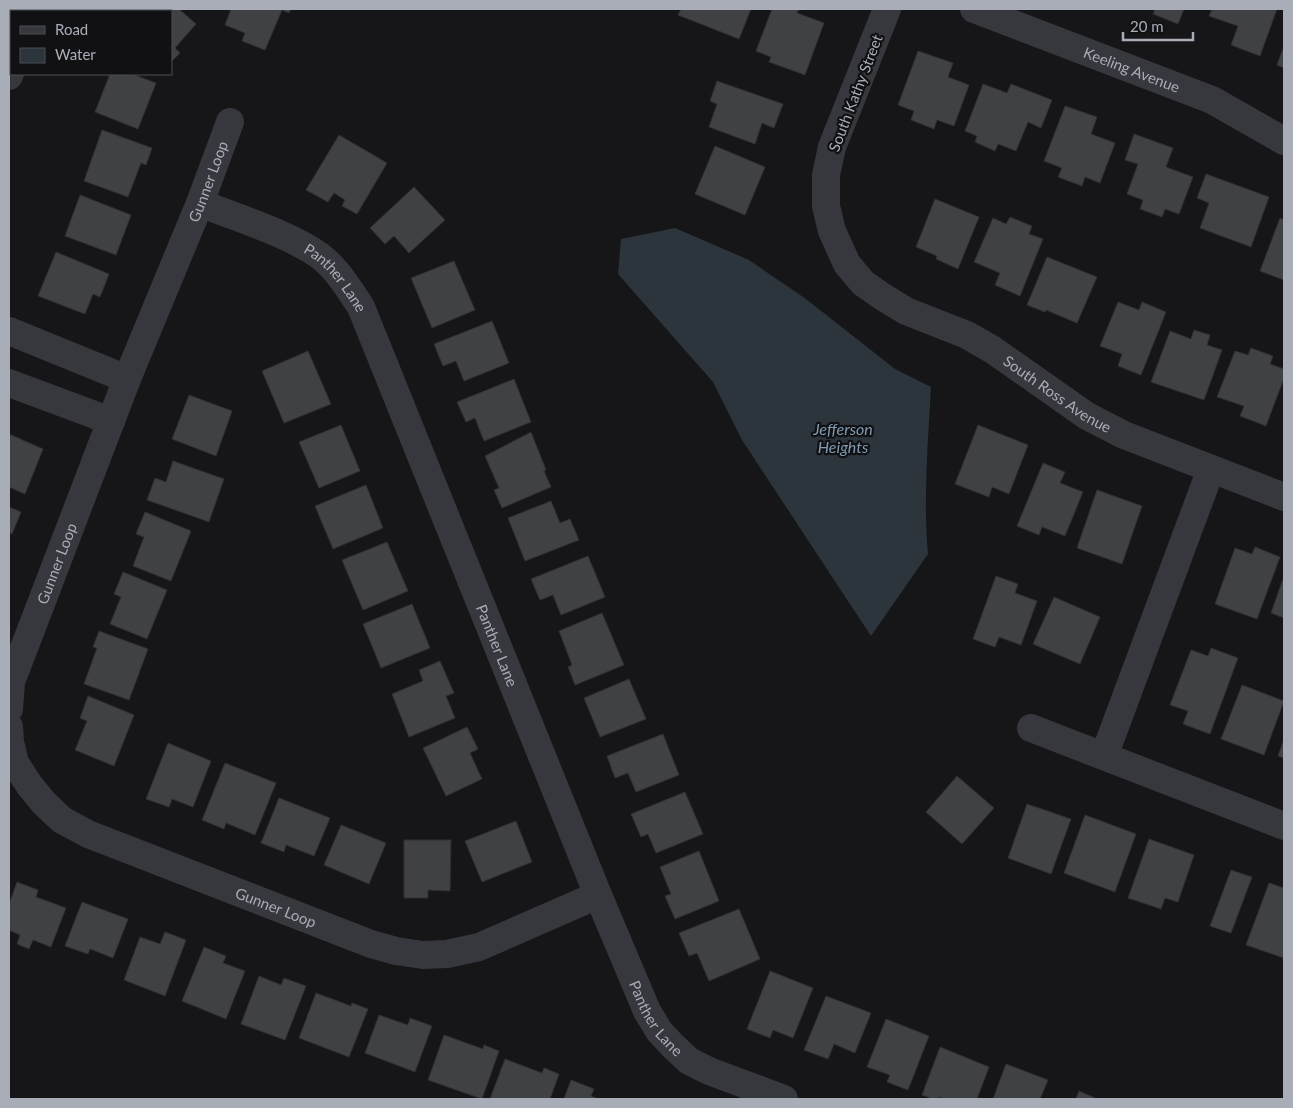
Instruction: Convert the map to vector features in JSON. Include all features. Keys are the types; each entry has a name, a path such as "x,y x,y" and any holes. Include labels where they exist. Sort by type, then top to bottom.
{"street":[{"name":"South Kathy Street","path":"847,264 832,232 826,206 826,175 832,147 888,9"},
{"name":"Keeling Avenue","path":"974,9 1212,100 1284,141"},
{"name":"Gunner Loop","path":"9,709 12,682 127,379 200,203 230,122"},
{"name":"Panther Lane","path":"200,203 293,240 321,256 341,278 361,307 598,895 647,1011 659,1031 689,1061 709,1071 784,1099"},
{"name":"South Ross Avenue","path":"847,264 863,283 883,297 906,311 967,335 993,350 1087,416 1124,435 1284,497"},
{"path":"9,331 127,379"},
{"path":"9,383 111,421"},
{"path":"1104,756 1211,469"},
{"name":"Gunner Loop","path":"9,727 12,764 44,803 62,820 88,834 371,944 396,951 423,955 439,955 479,947 598,895"},
{"path":"1031,728 1284,826"}],"water":[{"name":"Jefferson Heights","path":"675,228 749,260 806,299 895,369 931,387 926,491 928,554 871,636 742,440 713,382 618,274 621,239"}],"building":[{"path":"179,9 196,24 175,48 180,53 172,61 172,10 152,10"},
{"path":"231,9 291,9 289,13 282,10 265,50 242,41 245,33 225,25"},
{"path":"681,9 751,9 739,39 678,15"},
{"path":"772,9 799,9 797,13 824,23 805,75 769,62 771,57 756,51"},
{"path":"1155,9 1184,9 1178,24 1153,14"},
{"path":"1212,9 1277,9 1260,56 1231,45 1238,26 1209,16"},
{"path":"1284,46 1284,68 1277,65"},
{"path":"918,51 953,63 948,77 969,85 954,126 937,120 934,129 911,120 914,111 898,105"},
{"path":"110,75 135,75 156,83 138,129 95,112"},
{"path":"717,81 783,104 774,128 762,123 755,144 709,127 717,104 710,101"},
{"path":"983,84 1007,93 1011,84 1052,100 1041,128 1028,122 1016,151 998,144 995,151 975,142 977,136 965,131"},
{"path":"1065,106 1097,117 1091,134 1115,143 1100,183 1085,177 1082,186 1058,177 1062,168 1044,161"},
{"path":"102,130 152,148 146,165 141,163 128,197 84,181"},
{"path":"1134,134 1173,148 1166,167 1193,177 1179,214 1165,209 1162,217 1140,209 1143,200 1127,194 1138,164 1125,160"},
{"path":"339,135 387,163 357,214 342,206 345,200 334,193 328,202 306,190"},
{"path":"715,146 765,167 745,215 695,194"},
{"path":"1206,174 1269,197 1251,247 1200,228 1209,203 1197,198"},
{"path":"414,187 445,220 409,253 394,236 385,244 370,228"},
{"path":"80,195 131,215 116,255 65,236"},
{"path":"935,199 979,217 958,269 936,259 937,256 916,247"},
{"path":"1010,217 1032,226 1029,234 1043,239 1020,296 995,285 1000,273 974,262 993,218 1006,224"},
{"path":"1280,218 1284,220 1284,280 1260,271"},
{"path":"56,252 109,274 100,297 93,294 85,314 38,296"},
{"path":"1047,257 1097,277 1077,323 1046,310 1045,312 1027,305"},
{"path":"454,261 475,310 432,328 411,278"},
{"path":"1118,302 1139,310 1142,302 1166,312 1141,375 1118,366 1122,354 1100,346"},
{"path":"492,321 509,363 464,381 456,361 443,366 434,344"},
{"path":"1194,330 1210,335 1207,345 1222,350 1204,400 1151,382 1170,331 1191,339"},
{"path":"1251,348 1273,356 1270,364 1284,369 1284,378 1266,426 1240,416 1244,406 1217,397 1235,351 1248,355"},
{"path":"308,351 331,404 284,423 262,371"},
{"path":"514,379 531,422 484,441 475,418 466,422 457,402"},
{"path":"189,395 232,411 216,456 172,439"},
{"path":"341,425 360,471 319,488 299,442"},
{"path":"978,425 1028,445 1009,494 992,487 989,497 955,484"},
{"path":"531,432 551,487 502,508 494,490 499,488 485,456"},
{"path":"9,434 43,449 25,494 9,487"},
{"path":"173,461 224,479 209,522 147,500 155,478 166,482"},
{"path":"1043,463 1065,472 1060,483 1083,492 1065,536 1042,527 1039,535 1017,526"},
{"path":"366,485 383,528 333,549 315,506"},
{"path":"1097,490 1142,506 1122,564 1077,548"},
{"path":"551,501 560,523 570,519 579,540 525,561 508,518"},
{"path":"9,507 21,512 12,534 9,532"},
{"path":"145,512 191,531 171,581 133,566 144,537 136,534"},
{"path":"387,542 408,591 363,610 342,560"},
{"path":"1255,547 1280,557 1257,619 1215,604 1235,548 1252,554"},
{"path":"588,556 605,597 561,615 553,595 540,600 531,579"},
{"path":"123,572 167,590 147,639 110,624 121,597 114,594"},
{"path":"996,576 1018,584 1015,593 1037,601 1021,645 999,637 995,647 973,639"},
{"path":"1284,576 1284,618 1271,613"},
{"path":"1054,597 1100,617 1080,664 1033,644"},
{"path":"412,604 430,648 381,668 363,624"},
{"path":"602,613 624,665 575,685 568,667 572,665 559,631"},
{"path":"99,631 148,649 129,700 84,684 97,648 93,647"},
{"path":"1211,648 1238,658 1210,734 1183,724 1188,711 1170,705 1191,650 1208,656"},
{"path":"440,661 454,693 446,696 455,718 409,737 392,694 423,681 419,670"},
{"path":"629,679 646,719 600,737 584,698"},
{"path":"1242,685 1284,701 1264,755 1221,739"},
{"path":"88,696 134,715 114,766 75,750 87,721 80,718"},
{"path":"467,727 478,749 470,753 482,779 446,796 423,748"},
{"path":"663,734 679,775 636,792 628,773 615,778 607,756"},
{"path":"1284,739 1284,758 1278,756"},
{"path":"168,743 211,761 193,807 172,799 169,807 146,799"},
{"path":"225,763 276,783 255,835 226,823 224,829 202,820"},
{"path":"957,776 994,808 962,844 926,812"},
{"path":"685,792 703,834 656,853 648,834 641,837 631,814"},
{"path":"279,798 330,818 314,856 286,845 284,852 261,843"},
{"path":"1027,804 1071,819 1051,874 1008,858"},
{"path":"1085,815 1136,834 1115,892 1064,873"},
{"path":"516,821 532,862 482,882 465,841"},
{"path":"341,825 386,843 369,884 324,865"},
{"path":"1149,839 1194,855 1178,902 1165,898 1161,909 1128,898"},
{"path":"404,840 451,840 450,891 428,890 428,898 404,898"},
{"path":"699,851 719,901 675,919 665,896 671,894 660,867"},
{"path":"1231,870 1252,877 1231,933 1210,926"},
{"path":"17,882 38,890 36,897 66,908 51,947 33,940 29,949 17,944 20,935 9,930 9,904"},
{"path":"1269,883 1284,888 1284,958 1246,945"},
{"path":"82,902 128,919 113,958 90,949 88,954 65,946"},
{"path":"739,909 760,959 709,981 697,953 689,956 679,933"},
{"path":"165,932 186,940 165,996 124,980 140,937 160,944"},
{"path":"204,947 226,956 223,963 245,971 226,1019 182,1001"},
{"path":"770,971 813,988 793,1038 773,1030 770,1038 747,1029"},
{"path":"259,976 281,985 284,978 306,986 285,1040 241,1024"},
{"path":"316,993 351,1006 352,1003 368,1009 349,1057 299,1038"},
{"path":"826,996 871,1013 855,1053 834,1044 828,1059 804,1050"},
{"path":"379,1015 408,1025 410,1018 432,1026 415,1072 365,1053"},
{"path":"886,1019 929,1036 908,1090 887,1082 890,1075 867,1067"},
{"path":"444,1035 483,1049 484,1045 499,1051 482,1099 428,1080"},
{"path":"940,1047 989,1067 977,1099 944,1099 939,1097 938,1099 933,1099 922,1095"},
{"path":"505,1059 542,1073 544,1068 559,1074 550,1099 490,1099"},
{"path":"1006,1064 1048,1080 1040,1099 993,1099"},
{"path":"571,1080 594,1089 591,1096 599,1099 564,1099"},
{"path":"1079,1091 1095,1098 1076,1099"}]}
